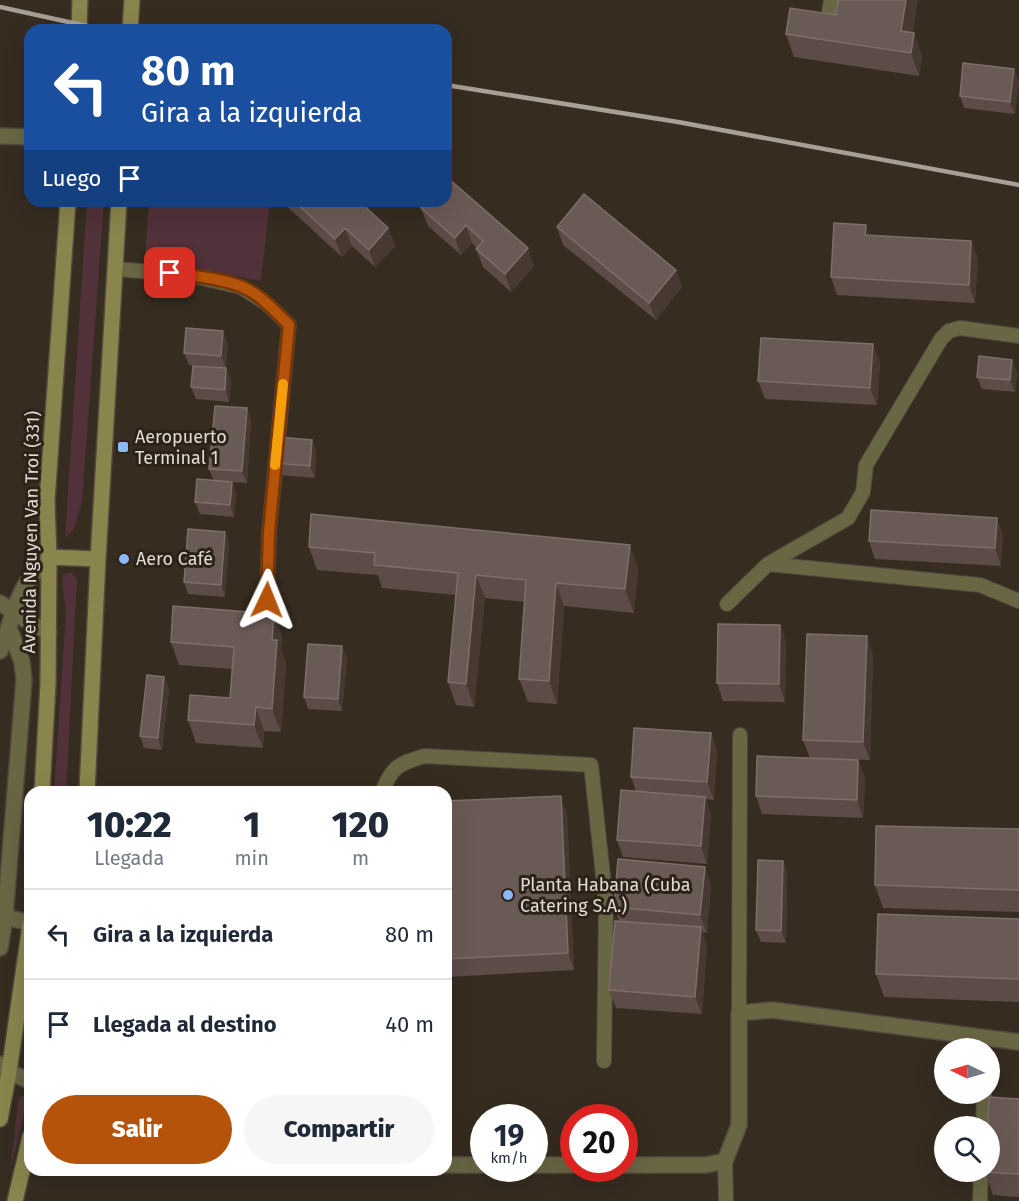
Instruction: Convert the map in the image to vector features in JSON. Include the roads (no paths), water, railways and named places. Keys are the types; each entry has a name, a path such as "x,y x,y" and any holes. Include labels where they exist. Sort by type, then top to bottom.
{"main road":[{"path":"79,24 80,0"},
{"path":"130,24 132,0"},
{"name":"Avenida Nguyen Van Troi (331)","path":"42,786 49,632 50,557 47,501 68,207"},
{"path":"87,786 119,207"},
{"path":"50,557 98,559"},
{"path":"0,1119 5,1068 24,959"},
{"path":"15,1201 24,1163"}],"street":[{"path":"0,136 24,137"},
{"path":"0,651 7,614 32,576 50,557"},
{"path":"7,614 49,632"},
{"path":"0,948 24,680 22,663 7,614"},
{"path":"3,915 24,922"},
{"path":"638,1165 706,1165 725,1161 739,1125 739,1013 772,1010 953,1038"},
{"path":"1000,1043 1019,1042"},
{"path":"5,1068 24,1078"},
{"path":"452,1166 470,1165"}],"lane":[{"path":"115,269 189,275 241,286 266,303 289,325 269,532 267,600"},
{"path":"727,604 768,564 848,518 863,492 866,465 941,339 949,331 960,328 1019,336"},
{"path":"768,564 980,585 1019,601"},
{"path":"739,1013 740,735"},
{"path":"384,786 387,778 400,764 424,756 591,765 606,903 604,1061"},
{"path":"725,1161 726,1201"},
{"path":"980,1201 981,1182"}],"railway":[{"path":"0,7 78,24"},
{"path":"452,86 678,122 1019,185"}],"place":[{"name":"Aeropuerto Terminal 1","path":"123,447"},
{"name":"Aero Café","path":"124,559"},
{"name":"Planta Habana (Cuba Catering S.A.)","path":"508,895"}]}
